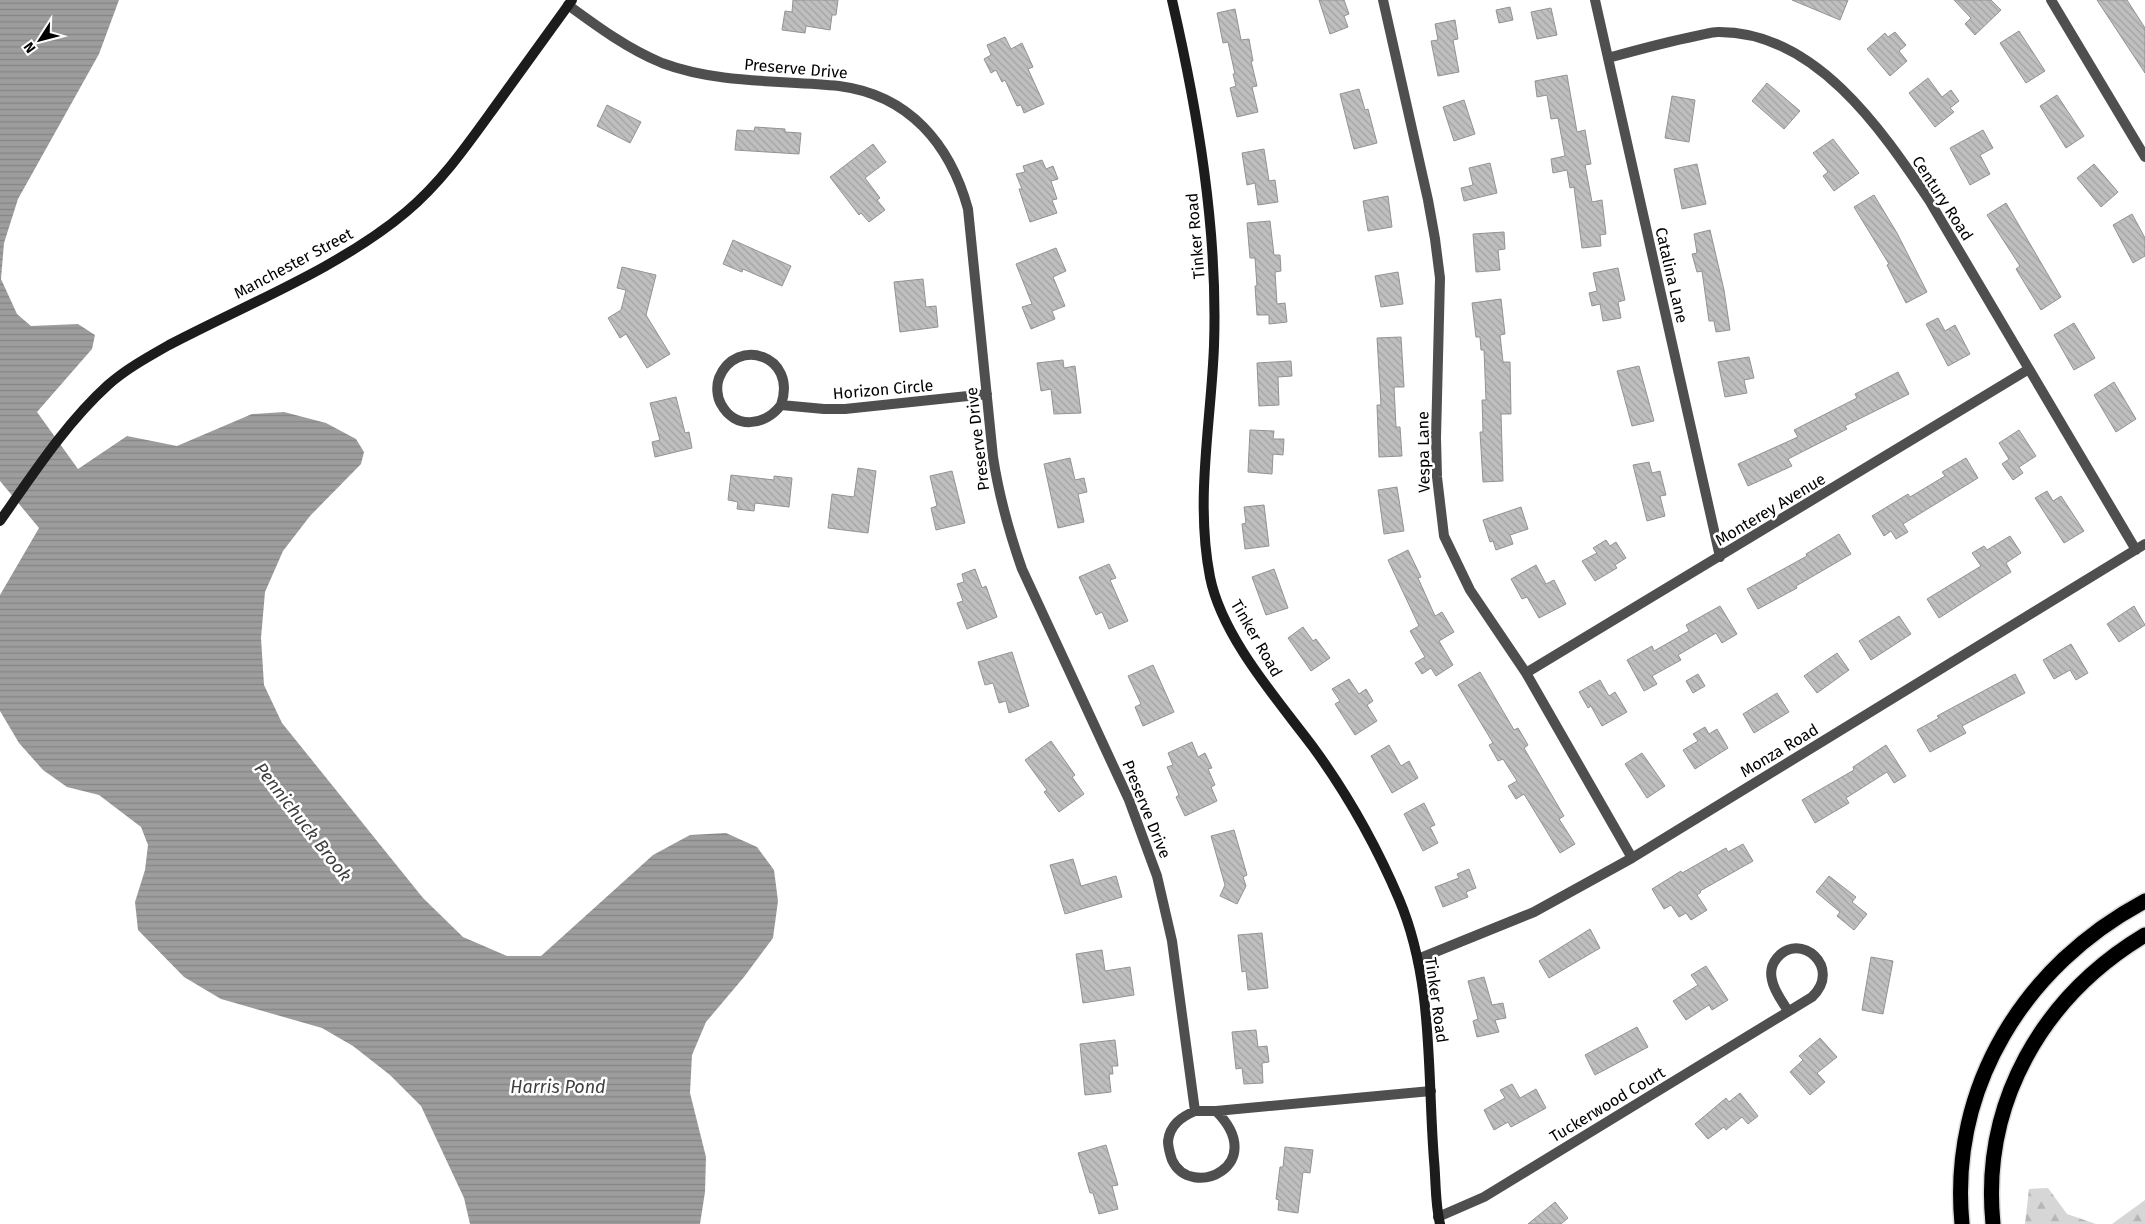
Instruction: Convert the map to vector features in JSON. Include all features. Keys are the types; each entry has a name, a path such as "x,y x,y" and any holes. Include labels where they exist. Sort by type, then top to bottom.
{"highway":[{"path":"1962,1224 1962,1173 1968,1127 1982,1082 2004,1033 2025,1001 2056,965 2092,934 2145,901"},
{"path":"1993,1224 1992,1175 1998,1133 2010,1092 2027,1054 2050,1018 2077,986 2110,958 2145,935"}],"street":[{"name":"Tinker Road","path":"1172,0 1202,160 1210,228 1214,287 1214,346 1202,504 1204,543 1211,582 1225,620 1245,654 1348,798 1367,831 1400,902 1418,959 1428,1024 1439,1220"},
{"name":"Vespa Lane","path":"1383,0 1413,143 1428,200 1440,278 1436,477 1444,536 1470,590 1526,673 1632,858"},
{"name":"Catalina Lane","path":"1595,0 1720,557"},
{"path":"2051,0 2145,157"},
{"name":"Preserve Drive","path":"570,3 622,43 664,63 693,72 730,78 857,88 888,101 921,124 946,154 958,178 968,209 994,467 999,495 1009,533 1022,570 1129,800 1157,876 1172,941 1195,1112"},
{"name":"Manchester Street","path":"3,517 64,434 108,384 141,360 343,255 377,235 408,210 449,167 474,136 570,3"},
{"name":"Century Road","path":"1608,58 1680,39 1718,32 1756,36 1792,52 1824,74 1853,100 1891,145 1929,200 2029,369 2141,547"},
{"path":"746,356 763,357 773,363 785,383 785,394 781,405 774,414 760,421 746,422 734,418 726,412 717,392 718,381 722,371 730,362 746,356"},
{"name":"Monterey Avenue","path":"1526,673 2029,369"},
{"name":"Horizon Circle","path":"781,405 824,410 845,409 987,394"},
{"name":"Monza Road","path":"1418,959 1534,912 1632,858 2141,547"},
{"name":"Tuckerwood Court","path":"1439,1220 1484,1196 1812,997 1822,983 1824,975 1818,959 1812,953 1804,950 1795,949 1787,951 1774,962 1771,971 1774,988 1788,1011"},
{"path":"1216,1111 1232,1130 1235,1141 1234,1152 1230,1162 1214,1176 1203,1178 1192,1176 1178,1168 1169,1154 1170,1132 1176,1122 1185,1115 1195,1112 1431,1091"}],"green space":[{"path":"2048,1188 2067,1214 2096,1224 2025,1224 2029,1189"},
{"path":"2145,1200 2145,1224 2112,1224"}],"water":[{"name":"Harris Pond","path":"0,0 119,0 99,54 18,199 4,243 1,279 17,314 31,326 78,324 95,335 92,349 37,412 78,469 127,436 177,446 252,414 284,412 326,423 356,439 364,452 361,464 310,516 283,551 265,592 261,638 264,685 282,723 423,898 463,937 507,956 541,956 653,855 690,835 726,833 757,847 774,870 778,901 773,938 744,977 706,1022 692,1055 690,1093 706,1157 705,1192 700,1224 470,1224 464,1198 421,1106 390,1075 353,1046 322,1028 221,999 184,977 138,930 135,902 145,870 148,845 141,827 99,795 67,787 43,770 19,743 0,711 0,595 39,528 0,481"}],"building":[{"path":"793,0 838,0 836,15 832,15 830,30 806,26 805,33 782,30 785,11 792,12"},
{"path":"1319,0 1344,0 1349,14 1344,16 1348,27 1330,34"},
{"path":"1792,0 1848,0 1840,20"},
{"path":"1954,0 1991,0 2001,10 1975,35 1965,24 1971,18"},
{"path":"2097,0 2127,0 2145,28 2145,73"},
{"path":"1510,7 1513,20 1499,23 1496,10"},
{"path":"1551,8 1557,35 1537,39 1531,12"},
{"path":"1235,9 1241,40 1249,39 1253,61 1251,61 1257,86 1252,87 1258,112 1237,117 1230,88 1236,86 1233,74 1235,74 1228,42 1223,43 1217,13"},
{"path":"1455,20 1458,39 1453,40 1459,72 1438,76 1431,41 1438,40 1435,24"},
{"path":"2019,31 2045,71 2026,83 2000,43"},
{"path":"1895,32 1906,45 1899,51 1907,61 1890,76 1867,49 1885,33 1888,37"},
{"path":"1005,37 1011,49 1022,43 1033,67 1028,69 1044,104 1024,113 1021,105 1017,106 1005,80 1002,82 996,70 991,73 984,59 991,55 987,45"},
{"path":"1567,75 1577,132 1585,130 1591,164 1585,165 1592,202 1602,200 1606,234 1600,235 1601,246 1582,248 1574,187 1570,188 1567,170 1553,173 1551,159 1565,156 1558,118 1551,119 1547,95 1537,97 1535,81"},
{"path":"1928,78 1942,97 1951,90 1959,101 1950,108 1954,112 1935,127 1909,93"},
{"path":"1767,83 1800,111 1784,129 1752,101"},
{"path":"1359,89 1365,110 1368,109 1377,143 1354,149 1340,94"},
{"path":"2057,95 2084,136 2066,148 2040,106"},
{"path":"1672,96 1695,100 1689,142 1665,138"},
{"path":"1464,100 1475,134 1454,141 1443,107"},
{"path":"607,105 641,122 630,143 597,126"},
{"path":"755,127 785,129 785,132 801,133 799,154 735,150 737,130 754,131"},
{"path":"1983,130 1993,148 1980,155 1990,174 1970,185 1950,148"},
{"path":"1833,139 1859,173 1834,191 1823,176 1828,172 1813,153"},
{"path":"873,144 886,162 865,178 880,198 877,200 885,210 869,222 861,213 859,215 830,177"},
{"path":"1264,149 1269,181 1275,180 1278,202 1258,205 1255,183 1247,185 1242,153"},
{"path":"1042,160 1046,169 1053,166 1058,179 1051,181 1057,199 1052,200 1057,213 1030,222 1019,189 1022,189 1016,174 1025,172 1023,166"},
{"path":"1490,163 1497,193 1464,201 1461,188 1473,185 1469,168"},
{"path":"1697,164 1706,204 1682,209 1674,169"},
{"path":"2094,164 2118,192 2101,207 2077,178"},
{"path":"1874,195 1897,233 1927,292 1906,303 1887,265 1889,264 1854,207"},
{"path":"1388,196 1392,227 1368,231 1363,201"},
{"path":"2006,203 2061,297 2041,310 2016,269 2020,266 1987,215"},
{"path":"2132,214 2145,238 2145,256 2133,263 2113,225"},
{"path":"1270,221 1274,255 1280,255 1281,271 1275,272 1277,304 1285,303 1287,322 1269,324 1269,315 1257,315 1255,258 1250,258 1247,223"},
{"path":"1710,230 1724,290 1730,330 1716,332 1714,321 1709,321 1702,271 1697,272 1692,254 1697,253 1694,234"},
{"path":"1504,232 1505,249 1498,250 1500,270 1476,272 1473,234"},
{"path":"733,240 791,266 782,286 743,269 742,272 723,264"},
{"path":"1056,248 1066,271 1053,277 1065,306 1052,311 1055,319 1031,329 1022,307 1032,304 1016,264"},
{"path":"622,267 656,275 646,315 670,354 647,368 626,334 620,338 608,318 621,310 626,290 617,288"},
{"path":"1618,268 1625,300 1618,302 1621,318 1603,321 1600,304 1592,306 1589,293 1597,291 1593,273"},
{"path":"1398,272 1403,304 1381,307 1375,276"},
{"path":"923,279 926,307 936,306 938,327 900,332 894,282"},
{"path":"1501,299 1505,334 1500,335 1503,362 1510,362 1511,414 1501,414 1503,481 1483,482 1480,432 1483,432 1482,400 1486,400 1484,350 1481,350 1480,337 1476,337 1472,303"},
{"path":"1938,318 1945,331 1955,325 1970,354 1948,366 1926,324"},
{"path":"2074,323 2095,358 2074,370 2054,335"},
{"path":"1401,337 1404,387 1394,387 1396,427 1400,427 1402,456 1379,457 1377,405 1381,405 1377,338"},
{"path":"1749,357 1754,378 1744,380 1747,393 1725,397 1718,362"},
{"path":"1063,360 1064,368 1075,366 1081,413 1054,414 1051,389 1041,391 1037,363"},
{"path":"1291,361 1292,376 1278,377 1279,405 1259,406 1257,363"},
{"path":"1639,366 1654,421 1632,426 1617,371"},
{"path":"1898,372 1909,394 1845,426 1847,429 1788,459 1792,466 1748,486 1738,464 1798,437 1794,430 1857,398 1855,394"},
{"path":"2114,382 2136,419 2116,432 2094,395"},
{"path":"676,397 685,433 689,432 692,448 655,457 652,442 660,440 650,403"},
{"path":"1250,430 1274,431 1273,439 1284,439 1283,455 1273,454 1272,474 1248,472"},
{"path":"2019,430 2036,456 2019,467 2023,473 2013,480 2002,464 2009,459 1999,443"},
{"path":"1070,458 1075,480 1084,478 1087,492 1078,494 1084,522 1058,528 1044,464"},
{"path":"1966,458 1978,478 1903,524 1908,532 1896,539 1891,531 1884,536 1872,516 1908,494 1910,497 1945,476 1942,472"},
{"path":"1649,462 1652,473 1660,471 1666,495 1660,496 1665,516 1647,521 1633,465"},
{"path":"858,468 876,471 868,533 828,528 832,494 854,497"},
{"path":"952,471 965,523 936,530 931,508 937,506 930,476"},
{"path":"731,475 774,480 774,476 792,478 789,507 755,503 754,511 737,509 738,502 728,500"},
{"path":"1397,487 1404,531 1384,534 1378,490"},
{"path":"2047,491 2053,501 2061,496 2084,531 2064,543 2035,498"},
{"path":"1264,505 1269,546 1245,549 1242,524 1246,523 1244,507"},
{"path":"1521,507 1528,529 1510,535 1513,544 1496,550 1493,541 1490,542 1483,520"},
{"path":"1839,534 1851,554 1796,586 1797,588 1758,609 1747,589 1807,556 1806,554"},
{"path":"2010,536 2021,553 2006,563 2011,572 1939,618 1927,599 1981,566 1972,553 1984,546 1987,550"},
{"path":"1606,540 1610,546 1616,542 1626,558 1615,565 1617,568 1595,581 1582,561 1597,553 1593,548"},
{"path":"1408,550 1421,577 1418,578 1435,616 1442,612 1454,632 1439,641 1453,665 1436,676 1431,668 1422,674 1415,663 1425,657 1410,631 1419,626 1388,560"},
{"path":"1109,564 1116,578 1110,580 1128,621 1109,629 1102,612 1096,615 1079,577"},
{"path":"1536,565 1546,584 1554,580 1566,604 1539,618 1527,597 1522,599 1511,579"},
{"path":"975,569 982,588 986,586 997,617 967,629 957,603 963,601 957,584 964,582 962,574"},
{"path":"1274,569 1288,608 1266,615 1252,577"},
{"path":"1720,606 1737,634 1722,643 1716,633 1678,655 1681,660 1652,676 1657,684 1644,691 1627,660 1652,646 1654,651 1689,631 1686,625"},
{"path":"2134,606 2145,625 2119,642 2107,624"},
{"path":"1899,616 1911,634 1871,660 1859,641"},
{"path":"1303,627 1313,641 1316,639 1330,658 1311,671 1288,638"},
{"path":"2071,644 2088,673 2076,680 2070,670 2054,679 2043,660"},
{"path":"1012,652 1029,706 1009,713 1006,701 999,703 993,683 985,685 978,662"},
{"path":"1837,653 1849,670 1817,693 1804,676"},
{"path":"1153,665 1174,712 1143,726 1135,707 1141,704 1128,676"},
{"path":"1480,672 1514,730 1518,728 1528,745 1524,748 1564,816 1559,819 1575,844 1560,853 1524,794 1516,799 1508,786 1517,781 1503,759 1498,761 1489,745 1493,743 1458,685"},
{"path":"1698,674 1705,686 1693,693 1686,681"},
{"path":"2015,674 2025,693 1962,726 1966,733 1930,752 1917,730 1939,718 1937,716"},
{"path":"1349,679 1359,694 1366,689 1373,701 1367,705 1377,721 1355,735 1335,704 1340,701 1332,689"},
{"path":"1600,680 1609,696 1615,692 1627,712 1602,726 1591,706 1588,708 1579,692"},
{"path":"1777,693 1789,712 1754,733 1743,714"},
{"path":"1705,727 1709,734 1717,729 1728,748 1695,769 1683,750 1698,741 1693,734"},
{"path":"1051,741 1075,775 1072,777 1084,794 1059,812 1044,792 1047,790 1025,760"},
{"path":"1192,742 1198,757 1205,753 1212,768 1208,769 1215,785 1211,787 1217,801 1185,816 1176,797 1179,795 1167,767 1173,765 1168,753"},
{"path":"1389,745 1401,766 1409,761 1418,778 1392,793 1371,756"},
{"path":"1886,745 1906,776 1894,783 1887,772 1846,798 1849,803 1815,823 1802,800 1854,770 1853,767"},
{"path":"1642,753 1665,786 1647,798 1625,764"},
{"path":"1424,803 1435,825 1430,827 1438,843 1423,851 1404,814"},
{"path":"1234,830 1247,875 1243,877 1246,886 1237,904 1220,896 1225,885 1211,836"},
{"path":"1743,844 1753,861 1700,891 1697,895 1707,910 1691,920 1686,913 1679,917 1671,905 1664,909 1652,889 1681,871 1682,873 1726,848 1728,852"},
{"path":"1073,859 1081,886 1116,876 1122,897 1065,914 1050,865"},
{"path":"1469,869 1476,888 1466,892 1468,897 1443,907 1435,887 1459,878 1457,874"},
{"path":"1829,876 1856,897 1852,902 1867,914 1854,930 1837,916 1840,912 1816,892"},
{"path":"1590,929 1600,948 1549,978 1539,961"},
{"path":"1262,933 1268,988 1248,990 1246,971 1242,972 1238,935"},
{"path":"1102,950 1105,971 1130,967 1134,995 1083,1003 1076,954"},
{"path":"1871,957 1893,961 1883,1014 1862,1010"},
{"path":"1706,966 1728,1000 1712,1010 1709,1005 1686,1020 1673,1001 1698,985 1691,975"},
{"path":"1484,977 1492,1005 1503,1003 1506,1018 1495,1020 1499,1032 1477,1037 1473,1021 1478,1019 1468,981"},
{"path":"1637,1027 1648,1047 1595,1075 1585,1055"},
{"path":"1256,1030 1258,1047 1267,1046 1269,1062 1262,1063 1263,1083 1244,1084 1242,1068 1236,1069 1232,1032"},
{"path":"1820,1038 1837,1057 1817,1073 1825,1082 1810,1095 1790,1072 1803,1060 1799,1056"},
{"path":"1115,1040 1118,1066 1112,1066 1113,1074 1109,1074 1111,1092 1085,1095 1080,1044"},
{"path":"1512,1084 1520,1098 1536,1089 1546,1108 1511,1127 1508,1122 1494,1130 1484,1110 1505,1098 1500,1090"},
{"path":"1740,1093 1758,1116 1748,1124 1742,1117 1726,1130 1724,1127 1708,1139 1695,1124 1726,1098 1729,1102"},
{"path":"1106,1145 1118,1185 1112,1186 1118,1209 1099,1214 1093,1193 1090,1193 1078,1153"},
{"path":"1285,1147 1313,1150 1310,1173 1303,1172 1298,1213 1278,1210 1279,1200 1276,1199 1280,1167 1283,1167"},
{"path":"1555,1202 1568,1218 1561,1224 1528,1224"}],"water label":[{"name":"Pennichuck Brook","path":"303,822"}]}
